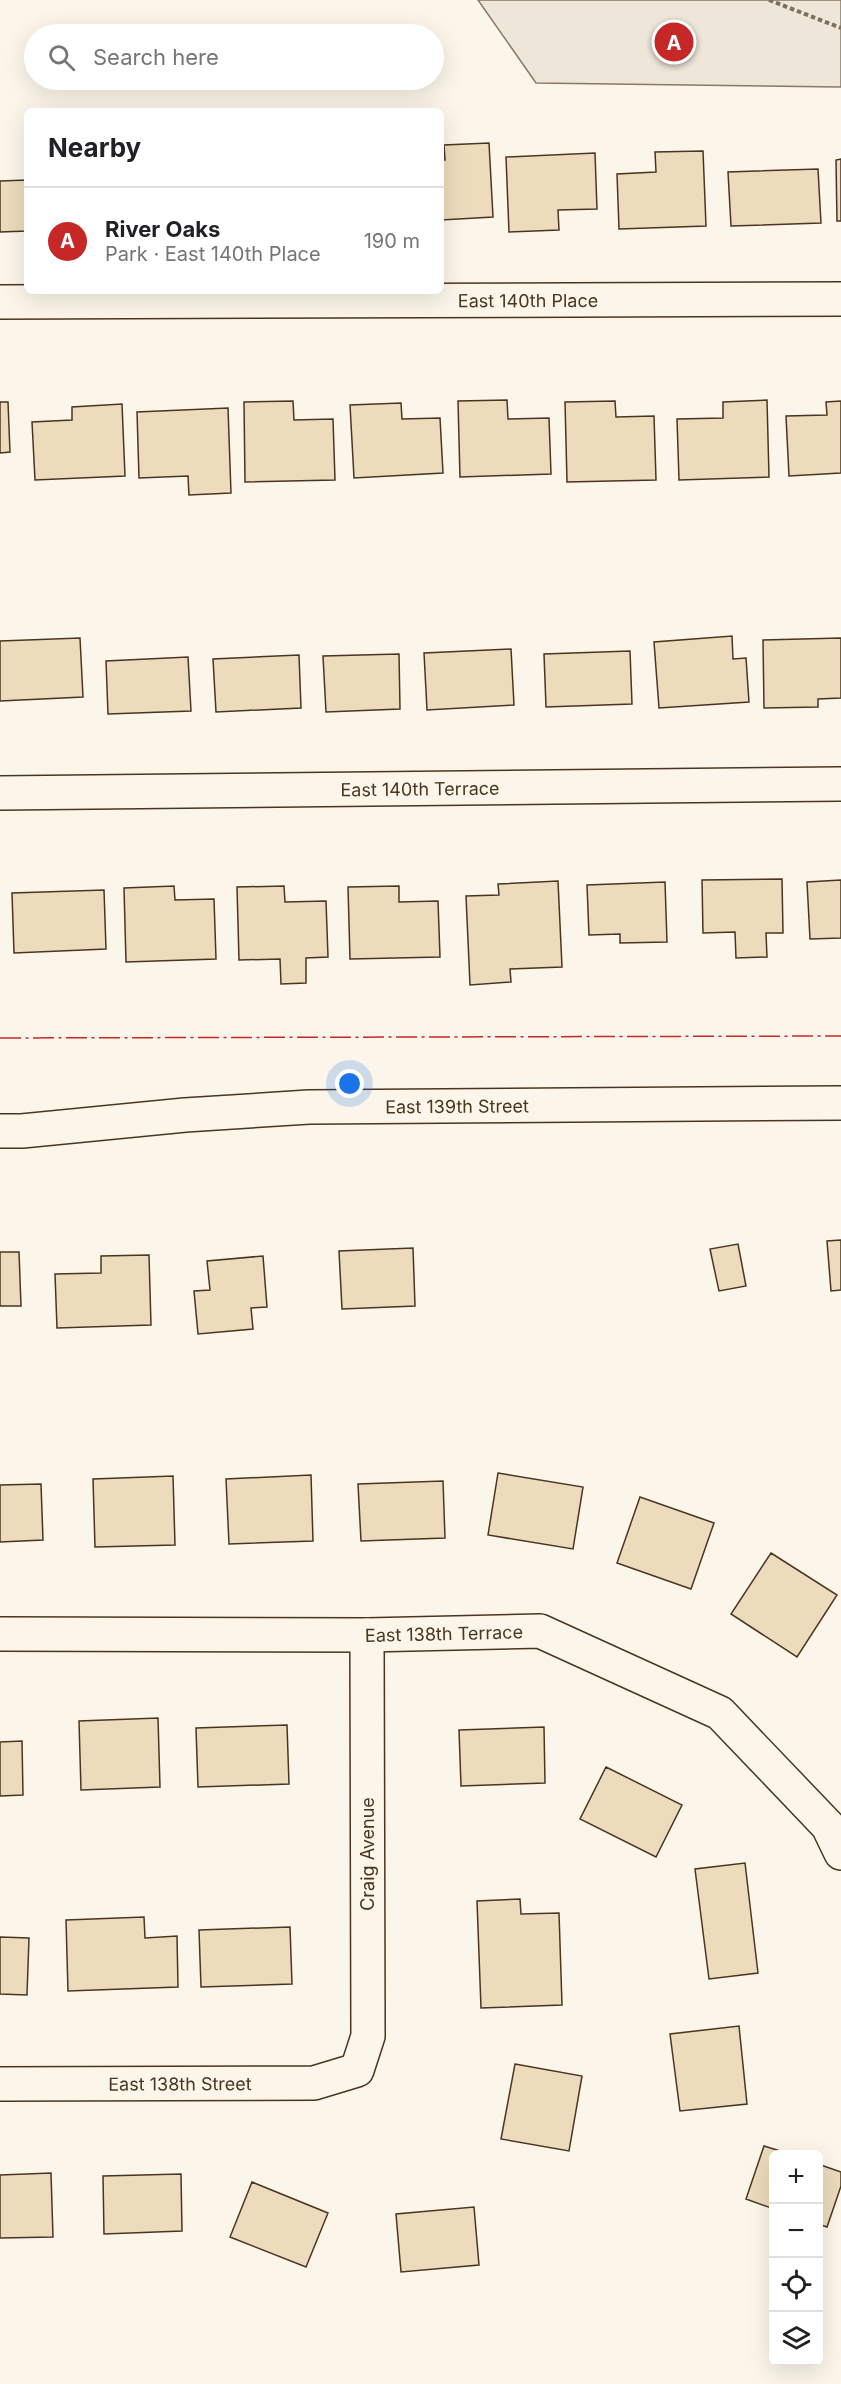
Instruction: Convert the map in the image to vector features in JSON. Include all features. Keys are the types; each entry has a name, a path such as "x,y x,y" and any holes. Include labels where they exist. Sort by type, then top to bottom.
{"street":[{"name":"East 140th Place","path":"0,302 841,299"},
{"name":"East 140th Terrace","path":"0,793 841,784"},
{"name":"East 139th Street","path":"0,1131 309,1107 841,1102"},
{"name":"East 138th Terrace","path":"0,1634 367,1635 540,1630 720,1713 828,1826 841,1853"},
{"name":"Craig Avenue","path":"357,2070 368,2036 367,1635"},
{"name":"East 138th Street","path":"0,2084 314,2083 357,2070"}],"path":[{"path":"769,0 841,28"}],"shaded area":[{"path":"478,0 841,0 841,87 536,83"}],"building":[{"path":"489,143 493,217 444,220 444,145"},
{"path":"703,151 706,226 619,229 617,174 656,172 655,152"},
{"path":"595,153 597,209 558,210 559,230 509,232 506,157"},
{"path":"841,159 841,221 837,221 836,160"},
{"path":"818,169 821,223 731,226 728,172"},
{"path":"24,180 24,231 0,232 0,181"},
{"path":"507,400 508,419 549,418 551,474 460,477 458,401"},
{"path":"767,400 769,477 679,480 677,419 723,418 723,402"},
{"path":"293,401 294,420 333,419 335,480 245,482 244,402"},
{"path":"615,401 616,417 654,416 656,480 567,482 565,402"},
{"path":"841,401 841,473 789,476 786,416 827,415 826,402"},
{"path":"0,402 8,402 10,452 0,453"},
{"path":"401,403 402,419 440,418 443,473 354,478 350,405"},
{"path":"122,404 125,476 35,480 32,422 72,420 72,407"},
{"path":"228,408 231,493 189,495 188,476 139,478 137,412"},
{"path":"732,636 733,659 746,658 749,702 659,708 654,642"},
{"path":"80,638 83,697 0,701 0,641"},
{"path":"841,638 841,698 818,699 818,707 764,708 763,640"},
{"path":"511,649 514,705 427,710 424,653"},
{"path":"630,651 632,704 546,707 544,654"},
{"path":"399,654 400,709 326,712 323,656"},
{"path":"299,655 301,708 216,712 213,659"},
{"path":"188,657 191,711 108,714 106,661"},
{"path":"782,879 783,933 766,933 767,957 736,958 735,932 703,933 702,880"},
{"path":"841,880 841,938 810,939 807,882"},
{"path":"558,881 562,967 510,969 511,982 470,985 466,896 499,895 498,884"},
{"path":"665,882 667,942 620,943 620,934 589,935 587,885"},
{"path":"174,886 175,900 214,899 216,959 126,962 124,888"},
{"path":"284,886 285,902 326,901 328,957 306,958 306,983 281,984 280,959 239,960 237,887"},
{"path":"399,886 399,902 438,901 440,957 350,959 348,887"},
{"path":"104,890 106,949 14,953 12,893"},
{"path":"841,1240 841,1290 831,1291 827,1241"},
{"path":"738,1244 746,1286 719,1291 710,1249"},
{"path":"413,1248 415,1306 342,1309 339,1251"},
{"path":"0,1252 19,1252 21,1306 0,1306"},
{"path":"149,1255 151,1325 57,1328 55,1274 101,1273 101,1256"},
{"path":"263,1256 267,1307 251,1308 253,1329 198,1334 194,1291 210,1290 207,1261"},
{"path":"498,1473 583,1487 573,1549 488,1535"},
{"path":"311,1475 313,1541 229,1544 226,1479"},
{"path":"173,1476 175,1545 95,1547 93,1479"},
{"path":"443,1481 445,1538 361,1541 358,1484"},
{"path":"41,1484 43,1540 0,1542 0,1485"},
{"path":"640,1497 714,1523 691,1589 617,1563"},
{"path":"771,1553 837,1595 797,1657 731,1614"},
{"path":"158,1718 160,1787 81,1790 79,1721"},
{"path":"287,1725 289,1784 198,1787 196,1728"},
{"path":"544,1727 545,1783 461,1786 459,1730"},
{"path":"22,1741 23,1795 0,1796 0,1742"},
{"path":"606,1767 682,1805 656,1857 580,1819"},
{"path":"745,1863 758,1973 709,1979 695,1869"},
{"path":"520,1899 521,1914 559,1913 562,2005 481,2008 477,1901"},
{"path":"144,1917 145,1938 177,1936 178,1987 68,1991 66,1920"},
{"path":"290,1927 292,1984 201,1987 199,1930"},
{"path":"0,1937 29,1938 27,1995 0,1994"},
{"path":"739,2026 747,2104 680,2111 670,2034"},
{"path":"515,2064 582,2076 569,2151 501,2139"},
{"path":"764,2146 777,2150 769,2150 769,2207 746,2199"},
{"path":"823,2166 841,2172 841,2186 827,2227 823,2226"},
{"path":"51,2173 53,2237 0,2238 0,2175"},
{"path":"181,2174 182,2231 104,2234 103,2176"},
{"path":"252,2182 328,2213 306,2267 230,2237"},
{"path":"474,2207 479,2265 401,2272 396,2214"}],"power":[{"path":"0,1038 841,1036"}],"place":[{"name":"River Oaks","path":"674,42"}]}
